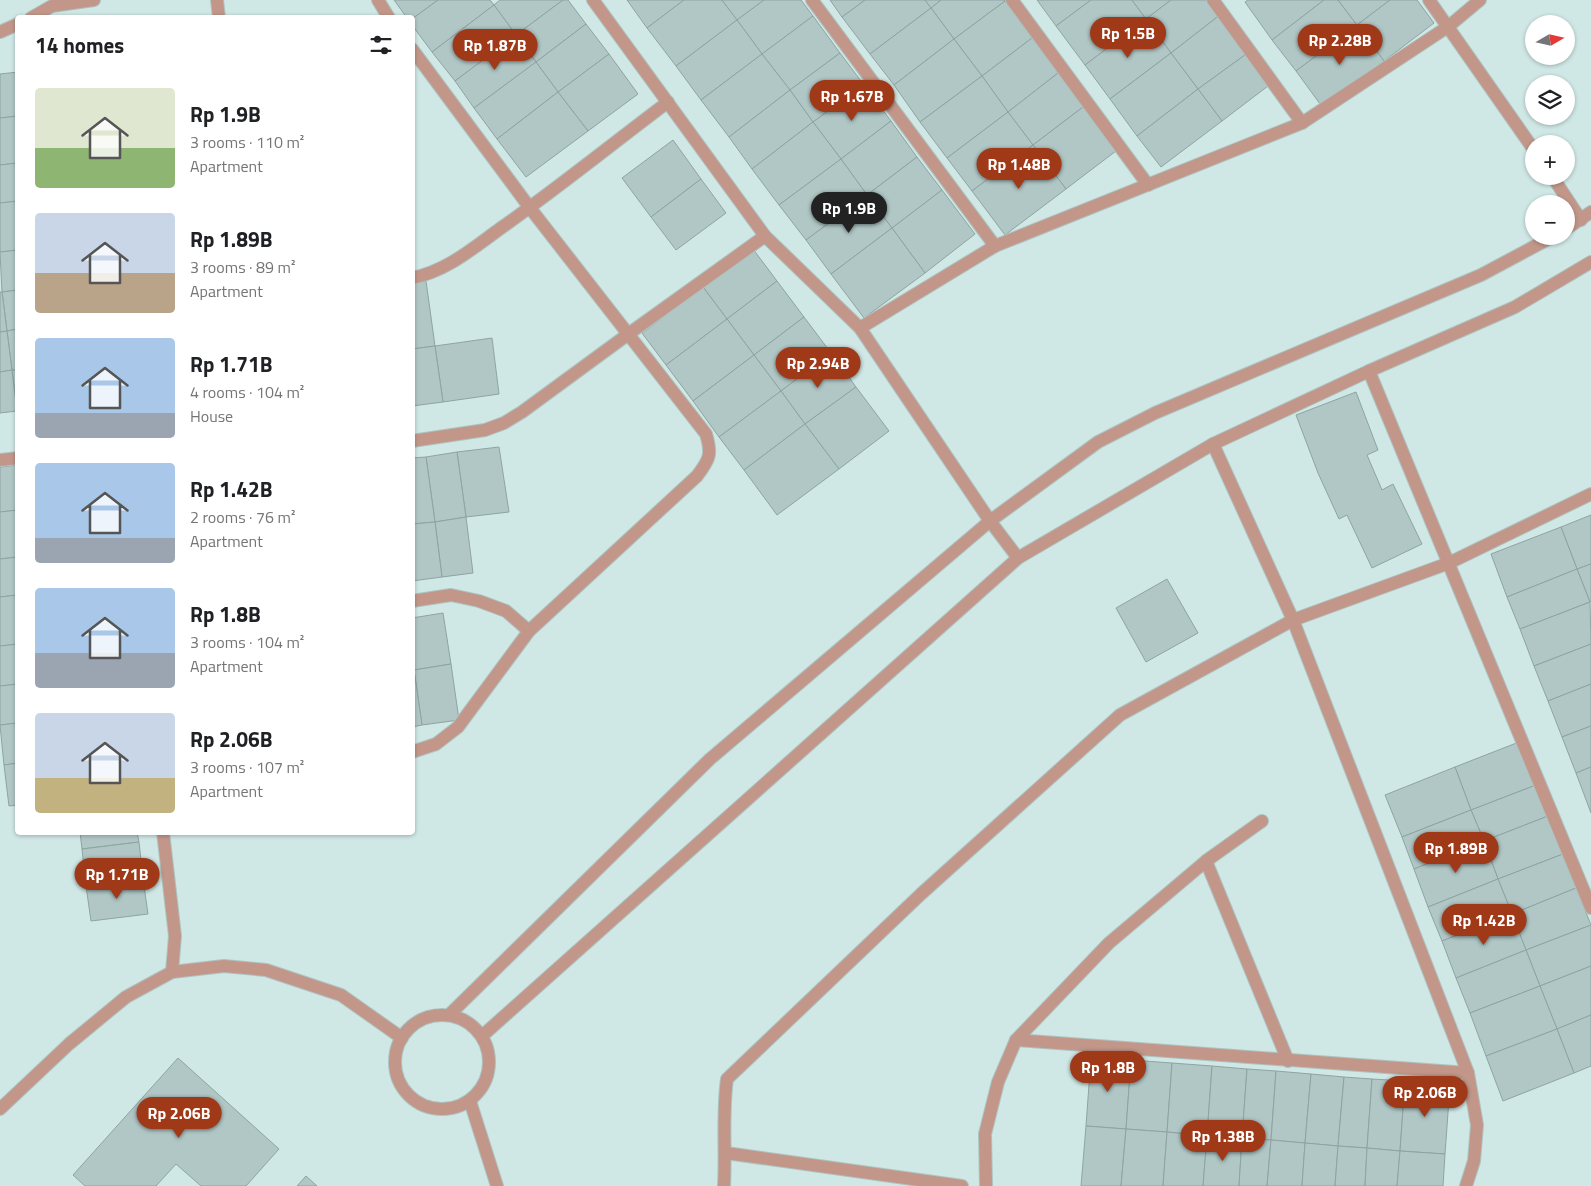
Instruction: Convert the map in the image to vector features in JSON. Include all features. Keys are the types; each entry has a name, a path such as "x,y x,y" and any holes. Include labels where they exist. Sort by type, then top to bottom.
{"street":[{"path":"53,12 94,0"},
{"path":"217,0 219,15"},
{"path":"378,0 387,15"},
{"path":"593,0 766,236 860,328 990,521 1018,558"},
{"path":"812,0 996,246"},
{"path":"1012,0 1148,185"},
{"path":"1213,0 1302,123"},
{"path":"1429,0 1525,137"},
{"path":"860,328 996,246 1302,123 1449,26 1480,0"},
{"path":"0,32 15,25"},
{"path":"415,53 627,335 706,434 710,447 709,461 697,476 529,631 458,727 436,744 415,751"},
{"path":"415,277 444,268 530,208 668,102"},
{"path":"1560,185 1586,216 1575,223"},
{"path":"415,441 485,430 504,424 766,236"},
{"path":"450,1015 710,759 990,521 1098,442 1155,413 1481,275 1537,245"},
{"path":"482,1036 1018,558 1213,444 1369,371 1515,307 1591,262"},
{"path":"1369,371 1591,908"},
{"path":"1213,444 1292,620 1468,1074 1478,1125 1474,1161 1466,1186"},
{"path":"0,460 15,458"},
{"path":"724,1186 726,1153 724,1105 727,1079 921,894 1120,715 1292,620 1449,563 1591,494"},
{"path":"415,601 451,595 480,601 506,611 529,631"},
{"path":"986,1186 986,1134 998,1082 1016,1040 1109,944 1206,861 1262,821"},
{"path":"164,835 175,936 172,972"},
{"path":"1206,861 1288,1061"},
{"path":"0,1109 69,1044 126,997 172,972 224,966 266,970 341,995 402,1038"},
{"path":"436,1015 450,1015 468,1022 482,1036 489,1052 488,1070 482,1087 470,1100 455,1108 440,1109 424,1105 411,1096 401,1084 396,1068 396,1053 402,1038 411,1027 422,1019 436,1015"},
{"path":"1016,1040 1468,1074"},
{"path":"470,1100 497,1186"},
{"path":"726,1153 962,1186"}],"building":[{"path":"394,0 438,0 415,17 415,15 405,15"},
{"path":"438,0 490,0 494,5 432,52 415,29 415,17"},
{"path":"500,0 563,0 516,35 494,5"},
{"path":"563,0 568,0 586,24 536,62 516,35"},
{"path":"627,0 684,0 647,28"},
{"path":"684,0 722,0 737,20 676,66 647,28"},
{"path":"722,0 764,0 737,20"},
{"path":"764,0 801,0 813,16 762,54 737,20"},
{"path":"830,0 865,0 842,17"},
{"path":"865,0 925,0 931,8 870,54 842,17"},
{"path":"925,0 941,0 931,8"},
{"path":"941,0 1005,1 954,39 931,8"},
{"path":"1037,0 1091,0 1056,26"},
{"path":"1091,0 1132,0 1146,19 1085,65 1056,26"},
{"path":"1132,0 1171,0 1146,19"},
{"path":"1171,0 1210,0 1221,14 1171,53 1146,19"},
{"path":"1248,0 1324,0 1272,40 1245,2"},
{"path":"1324,0 1338,0 1357,25 1296,71 1272,40"},
{"path":"1338,0 1390,0 1357,25"},
{"path":"1390,0 1417,0 1434,23 1384,61 1357,25"},
{"path":"1005,1 1032,38 982,76 954,39"},
{"path":"494,5 516,35 455,81 432,52"},
{"path":"931,8 954,39 894,85 870,54"},
{"path":"1221,14 1249,52 1198,89 1171,53"},
{"path":"813,16 840,53 790,90 762,54"},
{"path":"1146,19 1171,53 1110,99 1085,65"},
{"path":"737,20 762,54 701,100 676,66"},
{"path":"586,24 609,54 558,92 536,62"},
{"path":"1357,25 1384,61 1323,108 1296,71"},
{"path":"516,35 536,62 474,108 455,81"},
{"path":"1032,38 1058,73 1008,112 982,76"},
{"path":"954,39 982,76 920,122 894,85"},
{"path":"1249,52 1272,83 1222,121 1198,89"},
{"path":"840,53 864,85 813,122 790,90"},
{"path":"1171,53 1198,89 1137,136 1110,99"},
{"path":"609,54 638,94 588,131 558,92"},
{"path":"762,54 790,90 729,137 701,100"},
{"path":"536,62 558,92 497,139 474,108"},
{"path":"15,72 15,116 0,118 0,74"},
{"path":"1058,73 1083,107 1033,145 1008,112"},
{"path":"982,76 1008,112 947,158 920,122"},
{"path":"864,85 891,121 841,159 813,122"},
{"path":"1198,89 1222,121 1161,167 1137,136"},
{"path":"790,90 813,122 752,169 729,137"},
{"path":"558,92 588,131 526,177 497,139"},
{"path":"1083,107 1116,151 1066,189 1033,145"},
{"path":"1008,112 1033,145 972,191 947,158"},
{"path":"15,116 15,163 0,165 0,118"},
{"path":"891,121 917,157 867,195 841,159"},
{"path":"813,122 841,159 779,205 752,169"},
{"path":"673,140 701,179 651,217 622,178"},
{"path":"1033,145 1066,189 1005,235 972,191"},
{"path":"917,157 942,190 892,228 867,195"},
{"path":"841,159 867,195 806,240 779,205"},
{"path":"15,163 15,201 0,203 0,165"},
{"path":"701,179 726,213 676,250 651,217"},
{"path":"942,190 975,234 925,273 892,228"},
{"path":"867,195 892,228 831,274 806,240"},
{"path":"15,201 15,250 0,252 0,203"},
{"path":"892,228 925,273 864,318 831,274"},
{"path":"753,249 777,281 727,319 703,287"},
{"path":"15,250 15,290 2,292 0,252"},
{"path":"426,281 435,346 415,349 415,283"},
{"path":"777,281 804,317 754,355 727,319"},
{"path":"703,287 727,319 666,365 642,333"},
{"path":"15,290 15,330 7,331 2,292"},
{"path":"0,292 2,292 7,331 0,332"},
{"path":"804,317 831,353 781,391 754,355"},
{"path":"727,319 754,355 693,401 666,365"},
{"path":"15,330 15,370 12,370 7,331"},
{"path":"7,331 12,370 0,372 0,332"},
{"path":"492,338 499,394 443,402 435,346"},
{"path":"435,346 443,402 415,406 415,349"},
{"path":"831,353 856,387 805,424 781,391"},
{"path":"754,355 781,391 719,437 693,401"},
{"path":"12,370 15,370 15,395"},
{"path":"12,370 15,411 0,413 0,372"},
{"path":"856,387 889,431 839,469 805,424"},
{"path":"781,391 805,424 744,470 719,437"},
{"path":"1356,392 1378,450 1367,455 1382,490 1393,484 1422,544 1372,568 1347,515 1339,519 1318,473 1296,415"},
{"path":"805,424 839,469 777,515 744,470"},
{"path":"499,447 509,512 466,517 457,452"},
{"path":"457,452 466,517 435,522 426,457"},
{"path":"426,457 435,522 415,524 415,458"},
{"path":"15,465 15,510 0,512 0,467"},
{"path":"15,510 15,557 0,559 0,512"},
{"path":"1591,515 1591,564 1577,569 1561,527"},
{"path":"466,517 473,573 442,577 435,522"},
{"path":"435,522 442,577 415,581 415,524"},
{"path":"1561,527 1577,569 1507,597 1491,554"},
{"path":"15,557 15,595 0,597 0,559"},
{"path":"1591,564 1591,601 1590,602 1577,569"},
{"path":"1577,569 1590,602 1520,629 1507,597"},
{"path":"1167,579 1198,633 1146,662 1116,608"},
{"path":"15,595 15,644 0,646 0,597"},
{"path":"1590,602 1591,644 1534,666 1520,629"},
{"path":"443,613 451,664 415,670 415,618"},
{"path":"15,644 15,684 0,686 0,646"},
{"path":"1591,644 1591,684 1548,701 1534,666"},
{"path":"451,664 459,720 422,725 415,670"},
{"path":"415,677 422,725 415,726"},
{"path":"15,684 15,723 0,725 0,686"},
{"path":"1591,684 1591,726 1562,737 1548,701"},
{"path":"15,723 15,763 4,765 0,725"},
{"path":"1591,726 1591,767 1576,773 1562,737"},
{"path":"1519,742 1536,785 1471,810 1455,767"},
{"path":"15,763 15,805 9,806 4,765"},
{"path":"1455,767 1471,810 1402,837 1385,795"},
{"path":"1591,767 1591,813 1576,773"},
{"path":"1536,785 1548,816 1484,841 1471,810"},
{"path":"1471,810 1484,841 1414,869 1402,837"},
{"path":"1548,816 1563,854 1498,879 1484,841"},
{"path":"80,835 138,835 139,842 82,849"},
{"path":"1484,841 1498,879 1428,907 1414,869"},
{"path":"139,842 143,879 86,886 82,849"},
{"path":"1563,854 1576,888 1512,914 1498,879"},
{"path":"143,879 148,914 91,921 86,886"},
{"path":"1498,879 1512,914 1442,941 1428,907"},
{"path":"1576,888 1591,925 1526,950 1512,914"},
{"path":"1512,914 1526,950 1456,978 1442,941"},
{"path":"1591,925 1591,966 1540,986 1526,950"},
{"path":"1526,950 1540,986 1470,1013 1456,978"},
{"path":"1591,966 1591,1015 1557,1029 1540,986"},
{"path":"1540,986 1557,1029 1486,1056 1470,1013"},
{"path":"1591,1015 1591,1066 1574,1073 1557,1029"},
{"path":"1557,1029 1574,1073 1503,1101 1486,1056"},
{"path":"1091,1057 1131,1060 1126,1129 1086,1126"},
{"path":"178,1058 279,1149 246,1186 201,1186 176,1164 156,1186 85,1186 73,1175"},
{"path":"1131,1060 1172,1063 1167,1132 1126,1129"},
{"path":"1172,1063 1212,1066 1207,1136 1167,1132"},
{"path":"1212,1066 1247,1069 1242,1138 1207,1136"},
{"path":"1247,1069 1276,1071 1271,1140 1242,1138"},
{"path":"1276,1071 1311,1074 1305,1143 1271,1140"},
{"path":"1311,1074 1344,1077 1338,1146 1305,1143"},
{"path":"1344,1077 1372,1079 1367,1148 1338,1146"},
{"path":"1372,1079 1405,1081 1400,1151 1367,1148"},
{"path":"1405,1081 1450,1085 1445,1154 1400,1151"},
{"path":"1086,1126 1126,1129 1121,1186 1081,1186"},
{"path":"1126,1129 1167,1132 1163,1186 1121,1186"},
{"path":"1167,1132 1207,1136 1203,1186 1163,1186"},
{"path":"1207,1136 1242,1138 1239,1186 1203,1186"},
{"path":"1242,1138 1271,1140 1267,1186 1239,1186"},
{"path":"1271,1140 1305,1143 1302,1186 1267,1186"},
{"path":"1305,1143 1338,1146 1335,1186 1302,1186"},
{"path":"1338,1146 1367,1148 1365,1186 1335,1186"},
{"path":"1367,1148 1400,1151 1397,1186 1365,1186"},
{"path":"1400,1151 1445,1154 1443,1186 1397,1186"},
{"path":"306,1176 317,1186 297,1186"}]}
